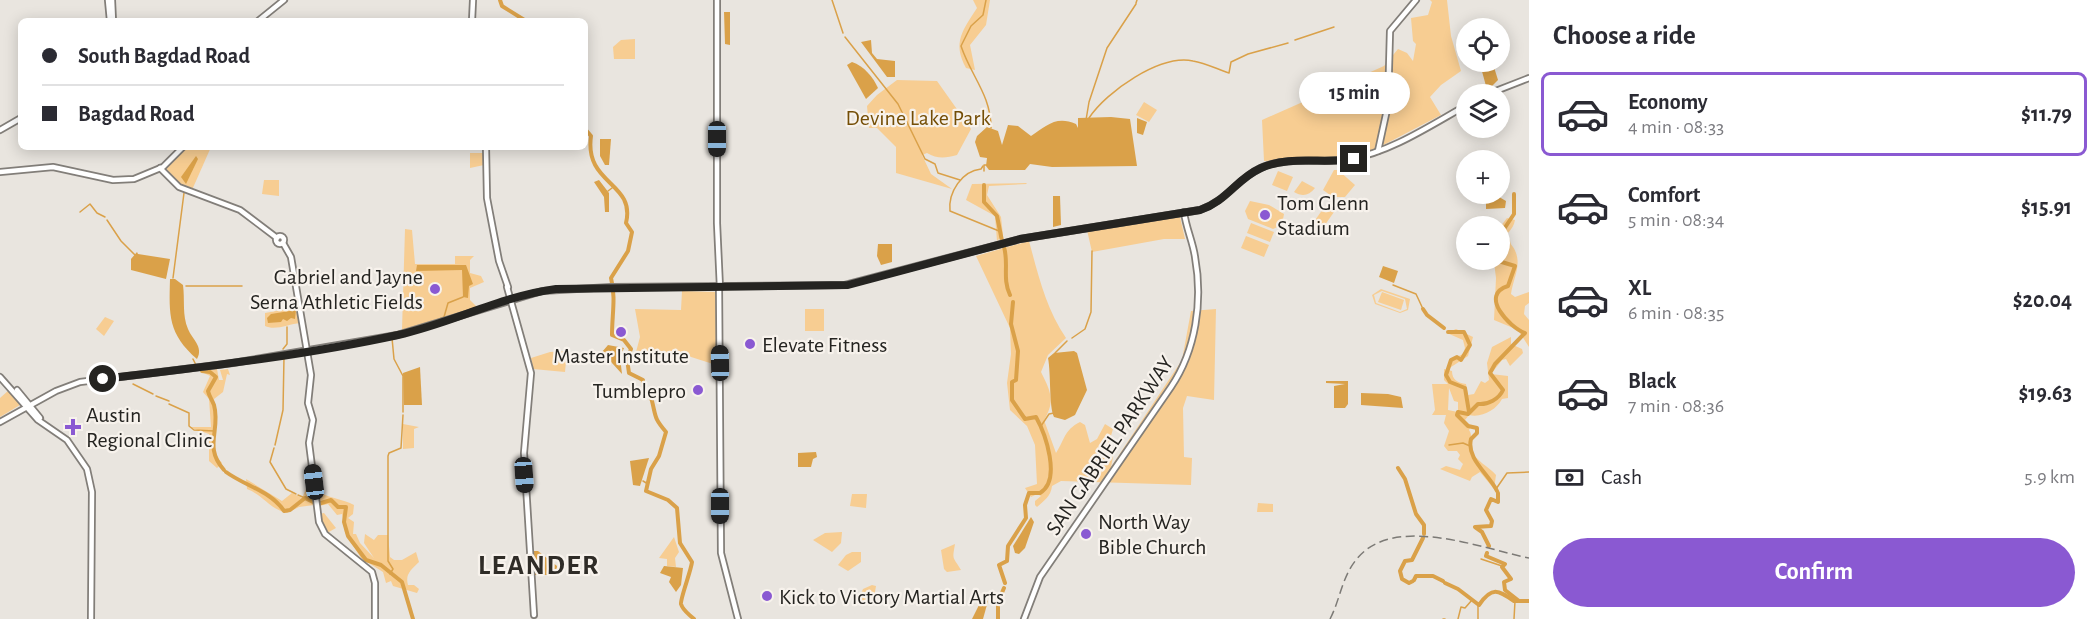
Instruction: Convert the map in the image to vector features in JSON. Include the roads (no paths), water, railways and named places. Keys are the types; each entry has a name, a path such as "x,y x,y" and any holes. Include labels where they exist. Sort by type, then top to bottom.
{"street":[{"path":"110,0 111,18"},
{"path":"259,18 279,0"},
{"path":"260,18 284,0"},
{"path":"472,0 472,18"},
{"path":"717,0 721,553 738,619"},
{"path":"1378,151 1388,111 1390,31 1416,0"},
{"path":"1510,85 1529,78"},
{"path":"0,422 61,388 80,382 197,367 420,330 511,299 556,289 848,285 1020,239 1184,212 1216,204 1248,176 1270,164 1358,158 1378,151 1456,111"},
{"path":"0,131 18,122"},
{"path":"0,170 54,164 126,178 161,167 178,150"},
{"path":"486,150 489,176 487,189 499,261 526,347 531,378 524,438 524,467 534,615"},
{"path":"161,167 173,183 190,192 240,210 277,238 278,243 283,243 291,257 311,375 308,403 313,420 309,443 318,522 325,534 372,572 375,583 375,619"},
{"name":"SAN GABRIEL PARKWAY","path":"1024,619 1040,577 1171,387 1187,358 1196,319 1196,263 1184,212"},
{"path":"0,376 46,424 72,446 90,475 91,619"}],"waterway":[{"path":"500,0 502,6 521,18"},
{"path":"832,0 843,33"},
{"path":"986,0 983,15 971,26 961,46 988,105 991,128"},
{"path":"1086,120 1089,102 1107,48 1136,4"},
{"path":"1295,40 1334,27"},
{"path":"845,37 898,104 925,159 935,164 938,173 960,180"},
{"path":"1089,118 1108,97 1121,87 1135,77 1165,63 1180,60 1193,61 1229,73 1231,62 1248,54 1288,43"},
{"path":"588,132 591,136 591,152 595,164 624,199 627,210 626,223 632,232 628,251 611,278 614,299 612,335 624,340 631,349 627,359 629,373 643,380 659,424 666,432 659,456 651,469 646,491 668,500 677,508 680,543 692,562 681,604 694,619"},
{"path":"984,171 984,165 987,165"},
{"path":"983,166 962,178 951,197 950,211 999,231"},
{"path":"984,185 984,202 997,216 1002,241"},
{"path":"608,191 612,188"},
{"path":"173,278 184,193"},
{"path":"1510,220 1514,214 1514,194"},
{"path":"80,212 90,204 97,213 105,217"},
{"path":"107,220 121,241 135,255"},
{"path":"1004,247 1006,283 1010,295"},
{"path":"1072,338 1085,329 1091,312 1092,251"},
{"path":"1497,491 1472,453 1471,439 1477,433 1477,428 1468,426 1457,415 1458,412 1468,414 1478,404 1489,402 1499,396 1503,390 1490,373 1495,364 1525,333 1505,318 1496,303 1496,296 1500,290 1508,286 1515,266 1510,264"},
{"path":"1393,285 1416,294 1423,309"},
{"path":"186,286 242,286"},
{"path":"430,323 444,317 448,303 463,297"},
{"path":"1005,583 999,565 1007,561 1008,546 1026,518 1025,505 1029,493 1040,493 1047,487 1051,467 1044,434 1036,417 1025,419 1012,400 1012,382 1016,380 1018,351 1011,324 1013,302"},
{"path":"1423,309 1444,328"},
{"path":"283,349 287,344 287,327"},
{"path":"392,333 410,329"},
{"path":"1448,332 1464,332 1470,345 1461,360 1457,357 1451,360 1446,375 1450,382 1465,388 1469,412"},
{"path":"392,338 394,359 403,376 403,412"},
{"path":"1055,353 1067,341"},
{"path":"621,355 627,362"},
{"path":"275,445 283,410 284,357"},
{"path":"193,359 196,365"},
{"path":"202,371 210,372 216,377 208,391 216,414 213,446 218,462 224,470"},
{"path":"133,384 153,394"},
{"path":"156,396 169,401"},
{"path":"169,404 189,413 189,426 194,430 214,431"},
{"path":"1041,426 1049,414 1054,413"},
{"path":"390,574 393,569 388,561 388,456 389,453 401,448 403,415"},
{"path":"1449,445 1463,443 1470,446"},
{"path":"274,448 270,462 286,489 296,494"},
{"path":"1398,468 1405,479 1416,514 1424,525 1424,534"},
{"path":"226,472 272,498 284,511 290,510 305,498 315,503"},
{"path":"1496,489 1507,473 1529,472"},
{"path":"643,481 648,484"},
{"path":"1489,546 1482,532 1475,527 1491,526 1492,521 1486,510 1491,499 1498,502 1498,493"},
{"path":"298,495 305,498"},
{"path":"318,504 331,500 338,507 346,507 344,522 348,536 366,560 381,565 402,582 413,619"},
{"path":"1413,581 1409,583 1402,579 1400,571 1405,561 1412,560 1423,538"},
{"path":"1487,553 1486,556 1505,564 1502,567 1511,579 1504,582 1505,590 1519,601 1529,601"},
{"path":"1481,559 1502,566"},
{"path":"1414,580 1416,576 1433,576 1443,581"},
{"path":"1445,583 1458,589 1479,605 1492,592 1499,592 1518,601"},
{"path":"998,619 998,602 1004,588"},
{"path":"1458,619 1461,607 1465,608 1472,600"},
{"path":"1514,619 1515,601"},
{"path":"1478,605 1478,619"}],"railway":[{"path":"1330,619 1347,574 1356,560 1372,546 1391,538 1414,536 1438,538 1529,558"}],"place":[{"name":"Tom Glenn Stadium","path":"1265,215"},
{"name":"Gabriel and Jayne Serna Athletic Fields","path":"435,289"},
{"name":"Master Institute","path":"621,332"},
{"name":"Elevate Fitness","path":"750,344"},
{"name":"Tumblepro","path":"698,390"},
{"name":"Austin Regional Clinic","path":"73,427"},
{"name":"North Way Bible Church","path":"1086,534"},
{"name":"Kick to Victory Martial Arts","path":"767,596"}],"district":[{"name":"LEANDER","path":"539,564"}],"park label":[{"name":"Devine Lake Park","path":"918,117"}]}
